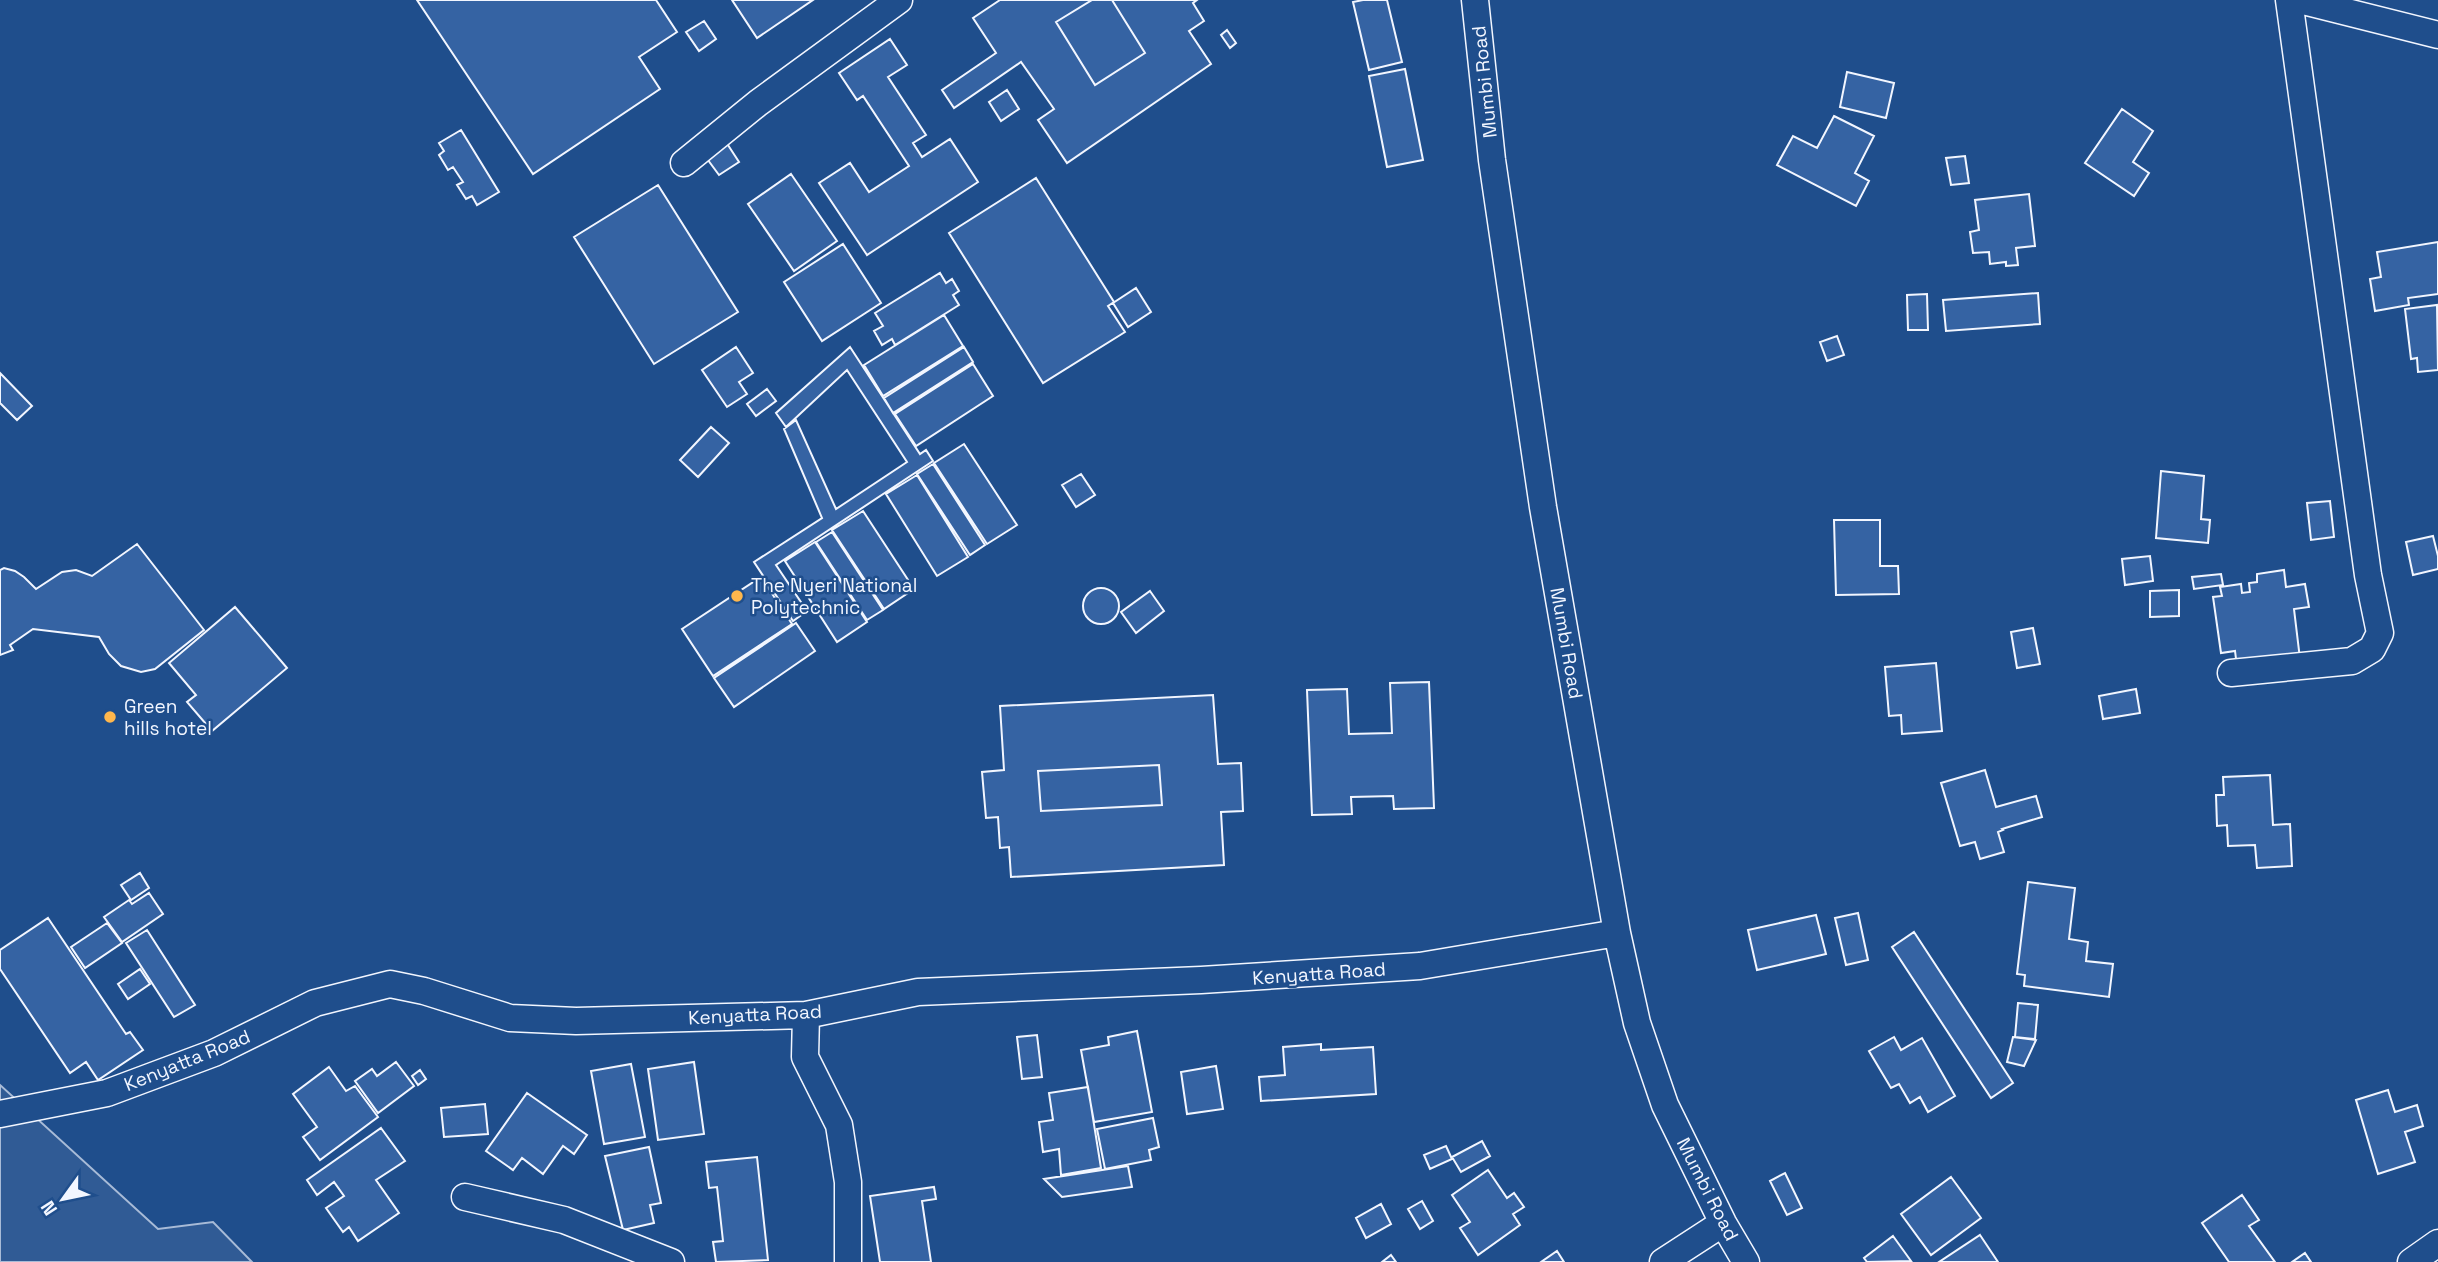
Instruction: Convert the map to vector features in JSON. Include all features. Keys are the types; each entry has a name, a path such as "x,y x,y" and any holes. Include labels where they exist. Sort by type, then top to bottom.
{"street":[{"path":"684,163 758,103 899,0"},
{"name":"Mumbi Road","path":"1475,0 1492,160 1543,507 1617,933 1637,1023 1665,1105 1723,1223 1746,1262"},
{"path":"2231,673 2352,660 2372,649 2380,633 2368,575 2289,0"},
{"path":"2299,0 2438,35"},
{"name":"Kenyatta Road","path":"0,1114 107,1093 214,1053 315,1003 390,984 424,991 510,1018 576,1021 806,1015 918,992 1201,980 1420,966 1617,933"},
{"path":"806,1015 805,1057 839,1125 848,1182 848,1262"},
{"path":"466,1197 564,1220 671,1262"},
{"path":"1663,1262 1723,1223"},
{"path":"2411,1262 2438,1243"}],"shaded area":[{"path":"0,1085 158,1229 213,1222 252,1262 0,1262"}],"building":[{"path":"417,0 656,0 677,32 639,57 660,89 533,174"},
{"path":"732,0 813,0 757,38"},
{"path":"1000,0 1092,0 1056,22 1095,85 1145,53 1112,0 1197,0 1193,3 1204,21 1189,31 1211,64 1067,163 1038,120 1054,109 1021,62 954,108 942,90 996,53 973,18"},
{"path":"1092,0 1112,0 1145,53 1095,85 1056,22"},
{"path":"1387,0 1402,62 1369,70 1353,2"},
{"path":"704,21 716,39 699,51 686,32"},
{"path":"1227,30 1236,43 1230,48 1221,35"},
{"path":"890,39 907,65 888,77 926,135 913,143 922,157 950,139 978,182 867,255 819,183 850,163 869,192 909,166 863,96 857,100 839,73"},
{"path":"1405,69 1423,160 1387,167 1369,76"},
{"path":"1847,72 1894,83 1886,118 1840,107"},
{"path":"1007,90 1019,109 1001,121 989,102"},
{"path":"2122,109 2153,131 2133,162 2149,173 2134,196 2085,163"},
{"path":"1834,116 1874,136 1855,173 1869,181 1856,206 1777,165 1793,136 1817,148"},
{"path":"461,130 499,192 477,205 472,196 466,199 457,185 463,182 453,167 448,170 439,155 444,151 439,143"},
{"path":"726,142 739,162 719,175 705,156"},
{"path":"1965,156 1969,183 1951,185 1946,158"},
{"path":"791,174 837,241 794,271 748,204"},
{"path":"1036,178 1114,302 1108,306 1125,332 1043,383 949,233"},
{"path":"658,185 738,312 654,364 574,237"},
{"path":"2029,194 2035,246 2016,248 2018,265 2006,266 2006,262 1990,264 1989,252 1973,253 1970,232 1979,230 1975,200"},
{"path":"2438,242 2438,294 2408,298 2409,305 2375,311 2370,279 2381,277 2377,252"},
{"path":"843,244 881,303 822,341 784,282"},
{"path":"940,273 946,283 952,279 959,291 953,295 959,305 895,345 892,339 882,345 874,331 883,326 875,313"},
{"path":"1136,288 1151,312 1128,327 1113,303"},
{"path":"2038,293 2040,324 1946,331 1943,300"},
{"path":"1927,294 1928,330 1908,330 1907,295"},
{"path":"2437,305 2438,370 2418,372 2417,358 2411,359 2405,309"},
{"path":"944,315 963,346 883,396 864,365"},
{"path":"1837,336 1844,355 1827,361 1820,342"},
{"path":"736,347 753,373 739,382 747,394 727,407 702,370"},
{"path":"850,347 920,454 926,450 933,461 776,565 807,611 793,621 754,562 822,518 784,429 796,420 836,509 907,462 847,370 786,427 776,413"},
{"path":"964,347 973,362 893,413 884,398"},
{"path":"973,364 993,396 916,446 895,414"},
{"path":"0,373 32,406 17,420 0,403"},
{"path":"767,389 776,401 756,416 747,404"},
{"path":"711,427 729,443 698,477 680,460"},
{"path":"964,444 1017,525 987,544 934,463"},
{"path":"933,464 985,545 970,555 917,474"},
{"path":"2161,471 2204,476 2201,519 2210,520 2208,543 2156,538"},
{"path":"1081,474 1095,495 1076,507 1062,485"},
{"path":"917,475 968,557 937,576 886,494"},
{"path":"2330,501 2334,537 2311,540 2307,503"},
{"path":"863,511 914,589 884,609 832,530"},
{"path":"1834,520 1880,520 1880,566 1898,566 1899,594 1836,595"},
{"path":"832,532 883,610 867,620 816,542"},
{"path":"2433,536 2438,569 2413,575 2406,542"},
{"path":"815,542 867,622 837,642 785,561"},
{"path":"137,544 204,630 155,669 141,672 121,666 109,654 99,637 33,629 10,645 13,650 0,655 0,570 4,568 15,571 36,589 62,572 76,570 92,576"},
{"path":"2150,556 2153,581 2125,585 2122,559"},
{"path":"2284,570 2286,587 2305,584 2309,607 2294,609 2300,659 2237,667 2235,651 2221,653 2213,597 2222,596 2220,587 2241,584 2242,593 2250,592 2249,583 2257,582 2257,574"},
{"path":"2221,574 2223,585 2194,589 2192,577"},
{"path":"761,577 792,624 713,676 682,629"},
{"path":"1101,588 1114,593 1119,606 1114,619 1101,624 1088,619 1083,606 1088,593"},
{"path":"2179,590 2179,616 2150,617 2150,591"},
{"path":"1150,591 1164,611 1136,633 1121,612"},
{"path":"235,607 287,668 212,731 187,702 196,695 169,663"},
{"path":"796,623 815,651 734,707 714,678"},
{"path":"2033,628 2040,664 2017,668 2011,632"},
{"path":"1936,663 1942,731 1902,734 1901,715 1889,716 1885,667"},
{"path":"1429,682 1434,808 1394,809 1393,796 1351,797 1352,814 1312,815 1307,690 1347,689 1349,734 1392,733 1390,683"},
{"path":"2136,689 2140,713 2103,719 2099,696"},
{"path":"1213,695 1218,764 1241,763 1243,811 1221,812 1224,865 1011,877 1009,847 1000,848 998,817 986,818 982,772 1004,770 1000,706","holes":["1159,765 1162,805 1041,811 1038,771"]},
{"path":"1159,765 1162,805 1041,811 1038,771"},
{"path":"1985,770 1996,807 2036,796 2042,817 2002,829 1998,832 2004,852 1980,859 1975,842 1960,846 1941,783"},
{"path":"2270,775 2273,825 2290,824 2292,866 2257,868 2255,845 2228,846 2227,825 2217,826 2216,795 2224,795 2223,777"},
{"path":"140,873 149,888 131,900 121,885"},
{"path":"2028,882 2075,888 2069,939 2088,942 2086,961 2113,964 2109,997 2024,986 2025,975 2017,974"},
{"path":"149,893 163,914 122,942 104,917 129,900 132,904"},
{"path":"1858,913 1868,960 1846,965 1835,918"},
{"path":"1816,915 1826,954 1757,970 1748,930"},
{"path":"48,918 126,1034 130,1032 143,1050 98,1080 86,1062 70,1073 0,969 0,950"},
{"path":"107,923 122,943 85,968 71,947"},
{"path":"147,930 195,1005 174,1017 126,943"},
{"path":"1914,932 2013,1083 1991,1098 1892,947"},
{"path":"140,969 150,984 128,999 118,984"},
{"path":"2018,1003 2038,1005 2035,1039 2015,1037"},
{"path":"1137,1031 1152,1112 1094,1122 1081,1050 1109,1045 1108,1037"},
{"path":"1037,1035 1042,1077 1022,1079 1017,1037"},
{"path":"1894,1037 1901,1050 1922,1038 1955,1096 1928,1112 1920,1097 1910,1103 1899,1084 1891,1088 1869,1051"},
{"path":"2013,1037 2036,1040 2024,1066 2007,1062"},
{"path":"1321,1044 1321,1050 1373,1047 1376,1094 1261,1101 1259,1077 1285,1075 1283,1047"},
{"path":"396,1062 414,1086 378,1113 355,1081 372,1069 377,1076"},
{"path":"694,1062 704,1134 658,1140 648,1069"},
{"path":"631,1064 645,1137 604,1144 591,1071"},
{"path":"1216,1066 1223,1109 1187,1114 1181,1072"},
{"path":"329,1067 346,1091 355,1086 378,1117 320,1160 303,1137 317,1127 293,1094"},
{"path":"420,1070 426,1079 418,1085 412,1076"},
{"path":"1088,1087 1101,1168 1061,1175 1059,1149 1043,1152 1039,1122 1053,1120 1049,1093"},
{"path":"2388,1090 2395,1112 2417,1105 2423,1126 2405,1132 2415,1162 2378,1174 2356,1100"},
{"path":"527,1093 587,1135 574,1154 563,1146 543,1174 522,1158 513,1170 486,1151"},
{"path":"485,1104 488,1134 444,1137 441,1108"},
{"path":"1153,1118 1159,1147 1149,1150 1151,1160 1105,1169 1097,1129"},
{"path":"381,1128 405,1161 376,1180 399,1213 358,1241 349,1227 343,1232 326,1208 344,1196 334,1182 317,1195 307,1180"},
{"path":"1482,1141 1490,1156 1461,1172 1452,1157"},
{"path":"1446,1146 1452,1159 1430,1169 1424,1155"},
{"path":"649,1147 661,1203 650,1205 654,1223 623,1230 605,1156"},
{"path":"757,1157 768,1260 716,1262 713,1242 723,1241 717,1187 709,1188 706,1162"},
{"path":"1128,1166 1132,1187 1062,1197 1044,1179"},
{"path":"1488,1170 1507,1198 1514,1193 1524,1207 1513,1214 1520,1225 1478,1255 1460,1228 1470,1222 1452,1195"},
{"path":"1785,1173 1802,1208 1787,1215 1770,1181"},
{"path":"1951,1177 1981,1218 1931,1255 1901,1214"},
{"path":"934,1187 936,1199 922,1201 931,1262 880,1262 870,1196"},
{"path":"2242,1195 2259,1220 2249,1226 2275,1262 2229,1262 2202,1223"},
{"path":"1422,1201 1433,1221 1420,1229 1408,1209"},
{"path":"1381,1204 1391,1224 1366,1238 1356,1218"},
{"path":"1980,1235 1998,1262 1939,1262"},
{"path":"1893,1236 1911,1261 1867,1262 1864,1258"},
{"path":"1557,1251 1564,1262 1541,1262"},
{"path":"2305,1253 2311,1262 2292,1262"},
{"path":"1391,1255 1396,1262 1382,1262"}],"place":[{"name":"The Nyeri National Polytechnic","path":"737,596"},
{"name":"Green hills hotel","path":"110,717"}]}
